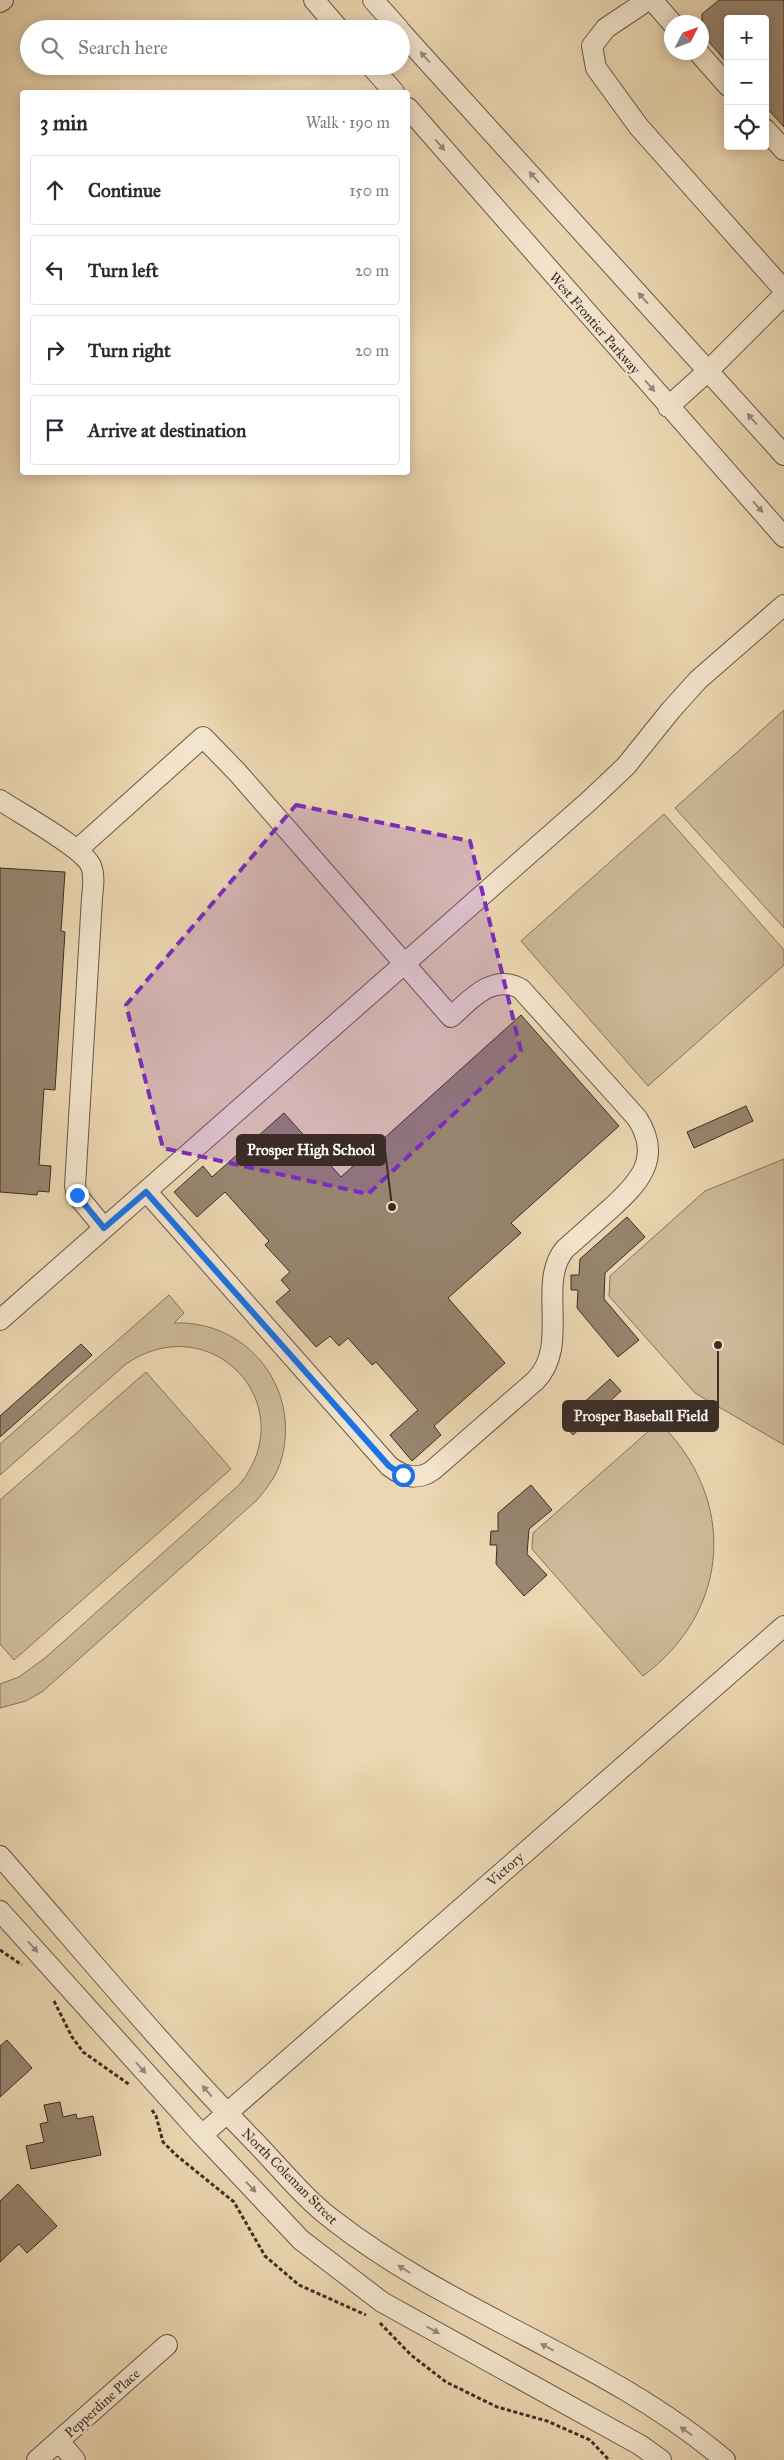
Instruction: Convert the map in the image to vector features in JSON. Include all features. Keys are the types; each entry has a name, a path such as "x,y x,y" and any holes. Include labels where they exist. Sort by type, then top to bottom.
{"street":[{"path":"314,0 331,20"},
{"path":"373,0 391,20"},
{"path":"664,15 650,0 606,28 592,46 596,68 639,127 784,290"},
{"path":"410,42 784,455"},
{"path":"705,60 724,81"},
{"path":"379,75 392,90"},
{"name":"West Frontier Parkway","path":"410,110 668,407 784,537"},
{"path":"769,133 784,150"},
{"path":"668,407 709,370 784,295"},
{"path":"3,1312 146,1192 406,965 609,783 626,766 683,696 784,605"},
{"path":"77,850 203,737 237,772 451,1017 490,986 507,983 521,989 637,1118 646,1134 648,1152 643,1171 633,1188 565,1249 558,1261 555,1277 551,1352 546,1368 535,1381 433,1470 427,1475 416,1477 403,1475 389,1466 146,1192"},
{"path":"0,800 77,850 91,866 93,875 75,1186 77,1195 104,1228"},
{"name":"Victory","path":"202,2135 784,1626"},
{"name":"North Coleman Street","path":"0,1856 227,2113 330,2218 374,2250 440,2292 627,2389 725,2460"},
{"path":"0,1910 202,2135 302,2240 382,2302 640,2446 660,2460"},
{"name":"Pepperdine Place","path":"37,2460 167,2345"},
{"path":"59,2441 75,2460"}],"highlighted area":[{"path":"296,805 470,841 521,1051 368,1194 163,1148 126,1005"}],"shaded area":[{"path":"784,710 784,928 675,808"},
{"path":"664,814 784,950 784,965 648,1086 521,941"},
{"path":"784,1159 784,1445 695,1393 609,1296 610,1276 705,1191"},
{"path":"169,1295 184,1313 174,1323 200,1325 224,1333 245,1345 262,1362 275,1383 283,1406 285,1431 282,1457 278,1469 269,1485 257,1500 42,1692 26,1701 0,1708 0,1684 19,1677 45,1658 240,1484 257,1453 261,1423 254,1396 238,1372 216,1355 188,1347 158,1349 126,1364 0,1475 0,1444"},
{"path":"146,1372 231,1469 14,1660 0,1644 0,1500"},
{"path":"659,1422 684,1452 702,1484 712,1518 714,1553 708,1587 694,1619 672,1649 643,1676 532,1549 533,1533"}],"building":[{"path":"719,0 784,0 784,127 769,110 769,15 724,15 724,59 709,42 709,15 702,14"},
{"path":"0,868 65,872 61,931 65,932 55,1090 44,1089 39,1165 51,1166 49,1192 38,1191 37,1195 0,1192"},
{"path":"521,1015 619,1126 511,1223 521,1233 448,1298 505,1363 434,1426 441,1435 412,1461 390,1435 418,1410 376,1362 372,1365 348,1338 339,1346 330,1336 316,1347 276,1302 290,1290 281,1280 290,1272 265,1245 269,1241 225,1192 197,1217 174,1192 203,1166 212,1177 284,1113 341,1177"},
{"path":"746,1106 753,1121 694,1148 687,1132"},
{"path":"627,1217 645,1237 605,1273 604,1299 639,1340 618,1357 577,1308 578,1290 571,1290 571,1275 579,1275 580,1259"},
{"path":"81,1344 92,1355 0,1437 0,1416"},
{"path":"610,1379 621,1391 573,1435 562,1422"},
{"path":"531,1485 552,1510 529,1529 527,1554 547,1575 524,1596 496,1564 497,1545 490,1545 491,1531 498,1531 498,1513"},
{"path":"7,2040 32,2068 0,2097 0,2046"},
{"path":"60,2102 63,2117 76,2114 77,2119 93,2116 101,2155 31,2169 26,2146 44,2142 40,2124 48,2122 44,2105"},
{"path":"18,2184 57,2226 27,2253 19,2244 0,2262 0,2201"}],"place":[{"name":"Prosper High School","path":"392,1207"},
{"name":"Prosper Baseball Field","path":"718,1345"}],"route":[{"path":"77,1195 104,1228 146,1192 389,1466 403,1475"}]}
